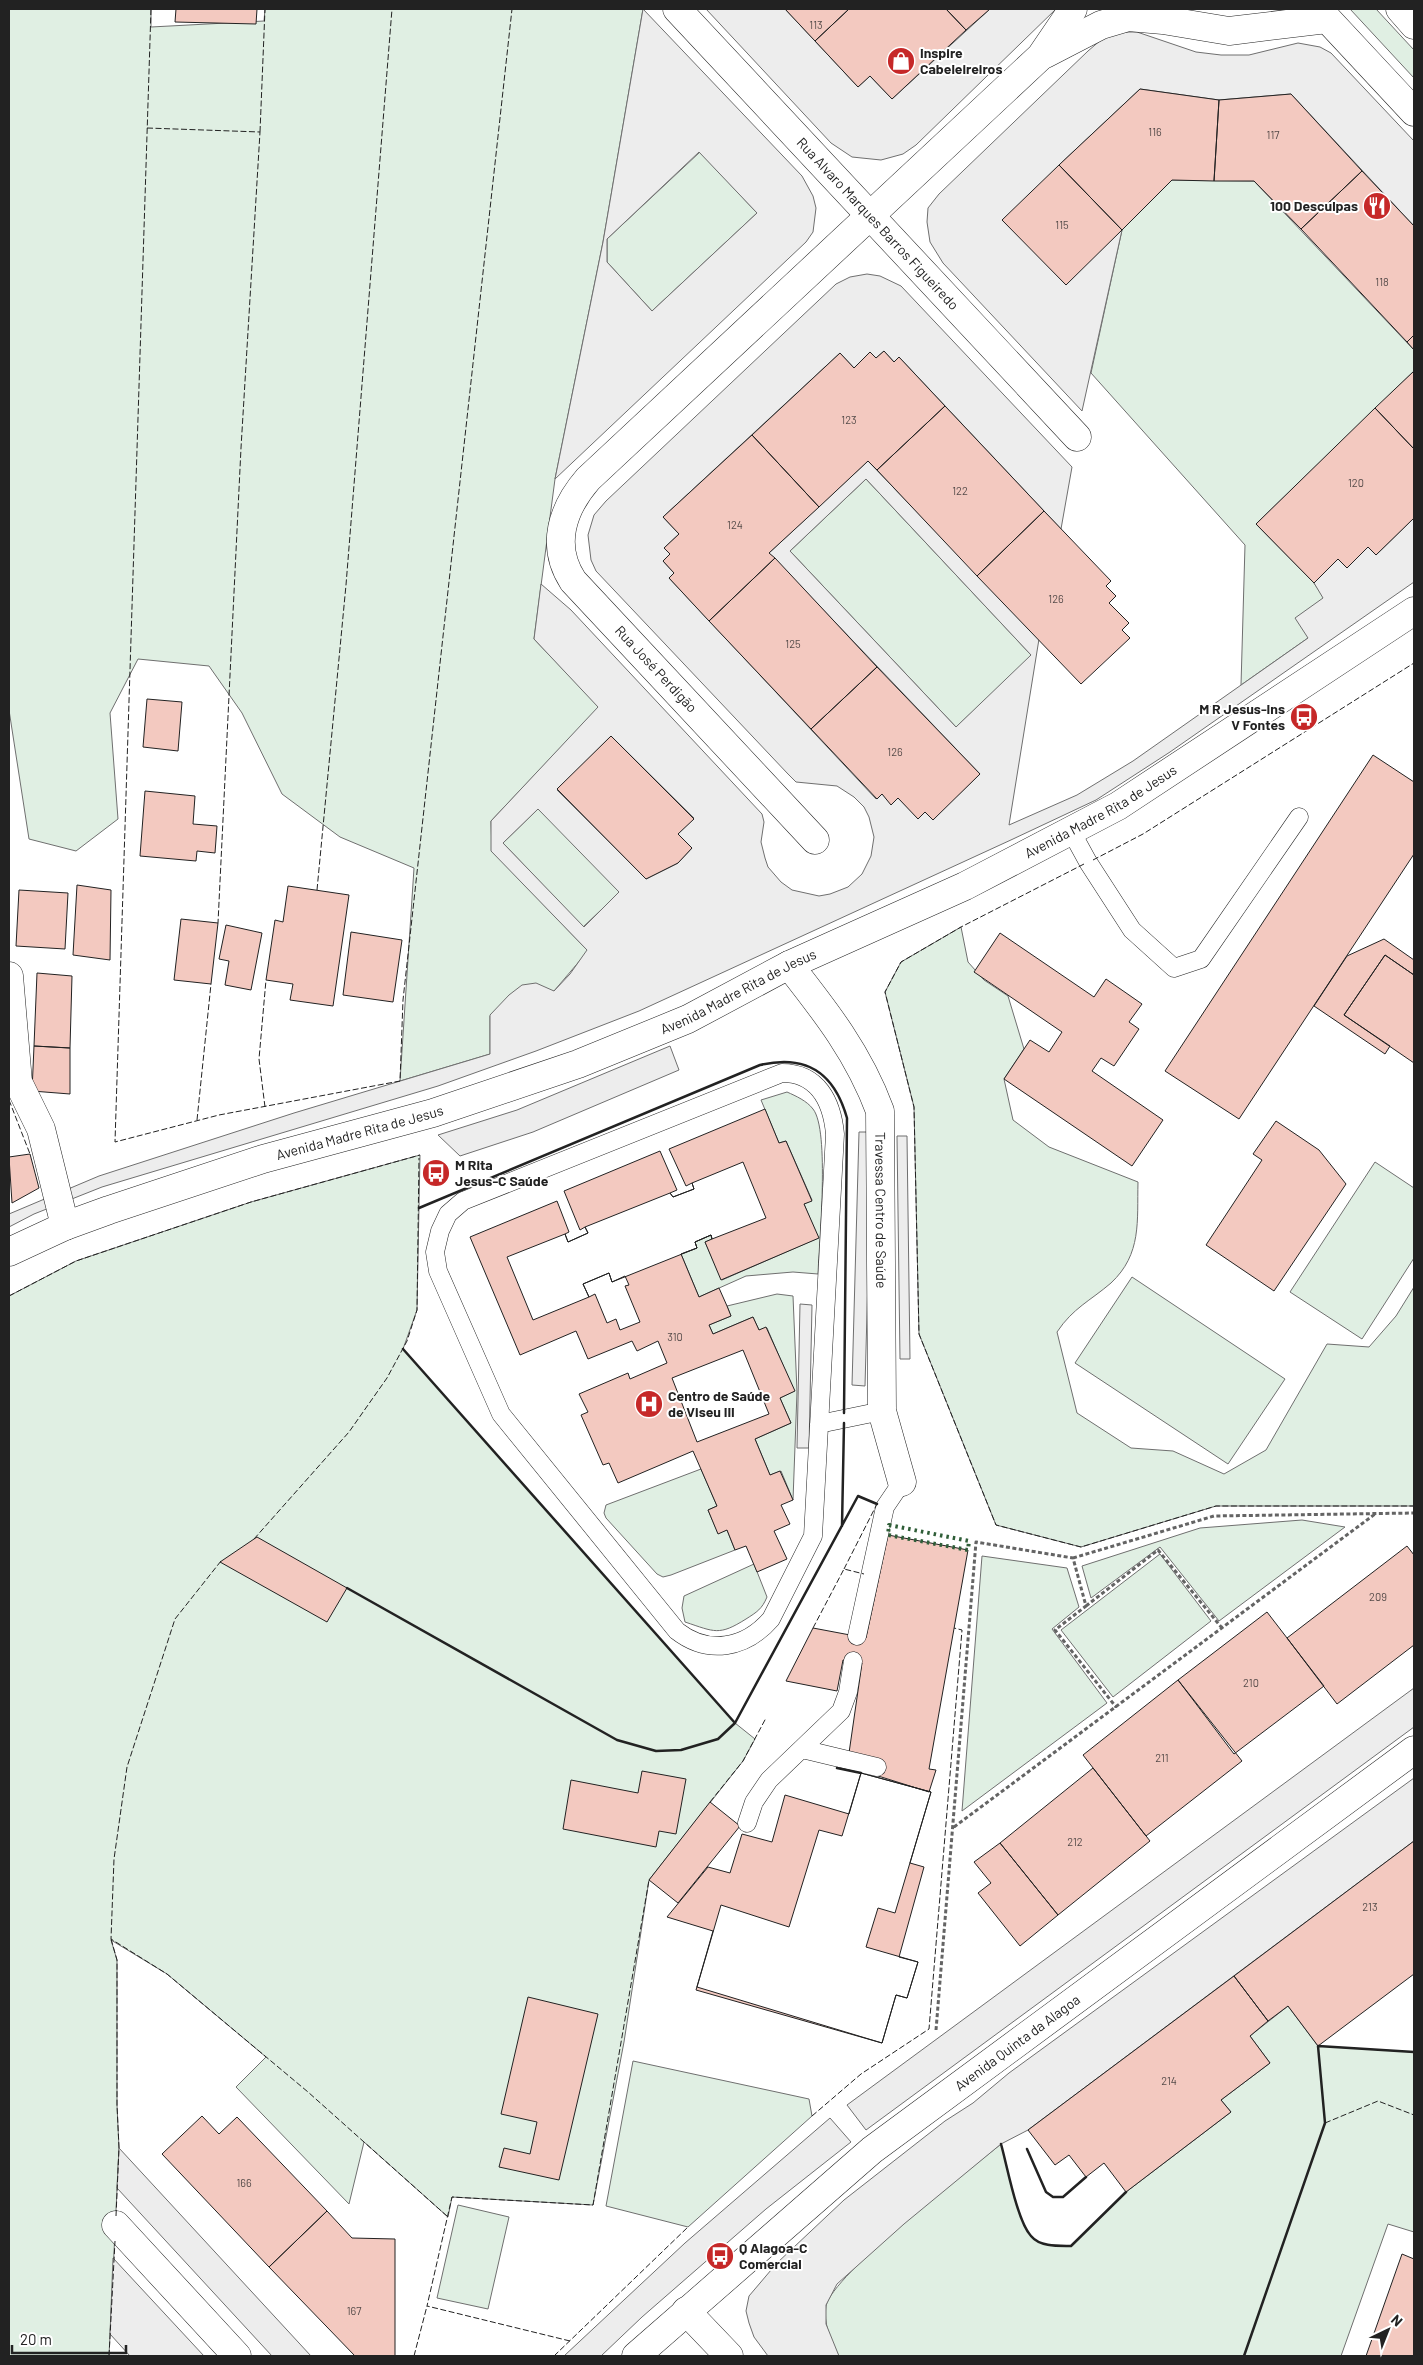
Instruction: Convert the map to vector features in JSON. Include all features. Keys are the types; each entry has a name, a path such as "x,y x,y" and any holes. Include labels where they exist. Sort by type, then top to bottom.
{"street":[{"name":"Rua Alvaro Marques Barros Figueiredo","path":"677,9 1077,437"},
{"path":"1041,56 1073,9"},
{"path":"1172,9 1193,20 1229,31"},
{"path":"1400,9 1414,24"},
{"path":"1041,56 1101,25 1128,17 1163,20 1229,31 1323,14 1414,112"},
{"name":"Rua José Perdigão","path":"816,840 573,581 566,570 560,543 565,515 574,497 588,479 871,217 1041,56"},
{"name":"Avenida Madre Rita de Jesus","path":"9,1252 65,1226 262,1159 433,1113 578,1064 688,1019 789,965 965,886 1118,806 1414,611"},
{"name":"Travessa Centro de Saúde","path":"789,965 833,1021 868,1079 880,1110 882,1411 902,1482"},
{"path":"9,976 18,1082 41,1129 65,1226"},
{"name":"Avenida Quinta da Alagoa","path":"636,2356 872,2150 1414,1750"},
{"path":"116,2225 238,2356"},
{"path":"686,2311 729,2356"}],"lane":[{"path":"1071,831 1088,862 1132,930 1174,968 1201,959 1299,817"},
{"path":"782,1073 791,1073 809,1080 818,1086 825,1096 832,1114 835,1134 818,1424 813,1536 771,1619 752,1636 726,1647 698,1644 677,1631 502,1414 438,1271 435,1252 443,1223 451,1210 463,1201 782,1073"},
{"path":"818,1424 882,1411"},
{"path":"857,1636 885,1507 902,1482"},
{"path":"747,1823 754,1802 769,1780 841,1711 848,1692 853,1661"},
{"path":"802,1749 877,1767"}],"path":[{"path":"936,2030 976,1542 1072,1558 1214,1516 1414,1513"},
{"path":"954,1828 1375,1514"},
{"path":"1116,1707 1055,1630 1158,1550 1222,1628"},
{"path":"1072,1558 1086,1606"}],"green space":[{"path":"9,9 151,9 151,27 264,21 265,9 643,9 603,242 555,479 534,639 599,707 491,821 492,851 588,951 554,991 490,1016 490,1054 400,1081 414,868 340,837 282,794 242,713 209,666 138,659 110,713 118,819 76,851 29,839 9,710"},
{"path":"1350,9 1376,9 1414,50 1414,78"},
{"path":"700,152 757,213 652,311 607,262 607,239"},
{"path":"1172,180 1254,181 1414,350 1414,371 1256,524 1314,583 1324,598 1308,638 1241,685 1245,545 1091,373 1122,230"},
{"path":"866,479 1032,656 956,727 790,551"},
{"path":"539,808 620,892 583,927 503,843"},
{"path":"961,927 968,962 984,980 1008,996 1024,1049 1004,1079 1013,1120 1049,1147 1138,1182 1136,1236 1128,1260 1121,1272 1111,1283 1069,1317 1057,1332 1077,1413 1131,1448 1173,1451 1224,1474 1266,1450 1327,1344 1369,1347 1396,1316 1414,1287 1414,1506 1216,1506 1081,1547 996,1525 919,1334 914,1107 885,992 901,962"},
{"path":"787,1092 811,1106 818,1121 821,1139 822,1188 818,1274 793,1272 746,1276 699,1297 681,1254 697,1248 695,1242 711,1235 712,1239 705,1242 722,1280 818,1238 804,1204 812,1200 786,1141 779,1143 761,1100"},
{"path":"420,1155 417,1310 403,1349 735,1723 755,1739 743,1761 649,1880 624,2042 593,2205 452,2197 448,2217 364,2142 349,2204 236,2087 266,2057 167,1974 111,1940 117,1960 117,2105 119,2148 109,2356 9,2356 9,1296 76,1261 251,1202"},
{"path":"1375,1162 1414,1188 1414,1258 1362,1339 1290,1292"},
{"path":"1132,1277 1285,1379 1228,1464 1075,1363"},
{"path":"777,1294 793,1296 797,1392 793,1500 781,1471 770,1475 755,1439 791,1423 780,1398 794,1391 767,1328 759,1330 753,1317 713,1334 709,1325 731,1316 727,1306"},
{"path":"701,1469 717,1506 708,1510 718,1533 727,1530 735,1550 663,1577 657,1574 606,1518 604,1513 606,1505"},
{"path":"1302,1520 1345,1527 1219,1621 1160,1547 1091,1598 1082,1566 1200,1528"},
{"path":"1160,1554 1211,1621 1113,1697 1061,1630"},
{"path":"982,1556 1067,1568 1079,1607 1052,1629 1107,1703 962,1811"},
{"path":"754,1564 767,1597 763,1605 756,1612 729,1628 717,1631 685,1622 682,1608 684,1596"},
{"path":"1288,2006 1318,2046 1414,2052 1414,2232 1388,2224 1341,2356 839,2356 831,2339 825,2312 834,2291 851,2271 904,2223 1001,2144 1017,2206 1026,2229 1035,2240 1045,2244 1071,2246 1126,2192 1231,2112 1221,2100 1270,2063 1250,2036"},
{"path":"633,2061 809,2099 812,2116 688,2227 606,2206"},
{"path":"458,2205 509,2217 488,2309 437,2298"}],"shaded area":[{"path":"643,9 802,176 813,196 816,208 813,232 806,242 555,479 603,242","holes":["699,152 757,213 652,311 607,262 607,239"]},
{"path":"706,9 785,9 858,87 870,76 892,99 990,9 1056,9 916,145 903,154 881,160 852,157 831,143"},
{"path":"1121,32 1137,32 1196,52 1221,55 1249,55 1298,43 1320,47 1331,53 1414,141 1414,226 1291,94 1219,100 1140,89 1059,165 1122,230 1082,411 943,263 930,242 927,222 928,208 939,194 1088,51 1102,39"},
{"path":"867,274 880,276 901,286 1072,467 1061,529 899,357 894,362 884,351 876,358 870,352 854,368 840,353 663,517 679,534 664,548 670,554 663,561 674,573 669,578 876,799 882,794 892,804 898,798 918,818 925,812 933,819 980,774 769,553 868,461 1039,639 1009,825 1077,795 1133,761 1308,638 1295,618 1323,598 1314,583 1338,559 1347,568 1368,547 1376,555 1414,518 1414,582 1170,752 1096,800 639,1011 438,1086 102,1187 34,1214 9,1227 9,1214 99,1176 294,1113 490,1054 490,1015 509,995 522,985 536,983 554,991 570,974 587,950 491,851 491,821 598,707 534,639 541,584 571,610 762,814 764,822 761,842 765,858 768,867 781,882 792,890 819,896 848,887 862,874 871,856 874,837 869,817 864,807 854,797 837,786 796,782 596,571 591,560 588,535 594,515 606,501 836,284 850,277","holes":["866,479 1031,655 956,727 790,551","611,736 694,818 678,834 692,848 678,863 646,879 557,790","538,809 619,892 584,927 503,843"]},
{"path":"670,1046 679,1070 533,1132 460,1156 438,1135 517,1110"},
{"path":"859,1132 872,1132 865,1386 852,1385"},
{"path":"897,1136 907,1136 910,1359 900,1359"},
{"path":"800,1304 812,1305 809,1448 797,1448"},
{"path":"1414,1688 1414,1727 866,2130 847,2105"},
{"path":"1414,1778 1414,1841 1028,2130 1001,2144 904,2224 837,2284 826,2305 826,2324 839,2356 768,2356 754,2337 749,2323 746,2311 749,2296 777,2263 844,2200 945,2121 973,2103 1009,2073"},
{"path":"830,2118 851,2142 766,2209 642,2317 601,2356 564,2356 685,2243"},
{"path":"119,2148 311,2356 272,2356 117,2188"},
{"path":"113,2258 204,2356 130,2356 110,2334"}],"building":[{"path":"176,9 257,9 256,24 175,22"},
{"path":"785,9 849,9 815,41"},
{"path":"849,9 946,9 966,30 892,99 870,76 858,87 815,41"},
{"path":"946,9 990,9 966,30"},
{"path":"1140,89 1219,100 1214,181 1172,180 1122,230 1059,165"},
{"path":"1291,94 1362,171 1301,229 1254,181 1214,181 1219,100"},
{"path":"1059,165 1122,230 1066,285 1002,220"},
{"path":"1362,171 1414,226 1414,335 1407,342 1301,229"},
{"path":"1414,335 1414,350 1407,342"},
{"path":"884,351 894,362 899,357 945,406 877,470 868,461 819,507 752,435 840,353 854,368 870,352 876,358"},
{"path":"1414,371 1414,449 1375,408"},
{"path":"945,406 1044,511 977,576 877,470"},
{"path":"1375,408 1414,449 1414,518 1376,555 1368,547 1347,568 1338,559 1314,583 1256,524"},
{"path":"752,435 819,507 769,553 775,558 709,621 669,578 674,573 663,561 670,554 664,548 679,534 663,517"},
{"path":"1044,511 1111,581 1106,586 1116,596 1109,603 1129,623 1122,630 1130,638 1081,684 977,576"},
{"path":"775,558 877,667 811,729 709,621"},
{"path":"877,667 980,774 933,820 925,812 918,819 898,798 891,805 882,794 877,799 811,729"},
{"path":"147,699 182,702 178,751 143,747"},
{"path":"611,736 694,819 678,834 692,848 678,863 646,879 557,789"},
{"path":"1373,755 1414,782 1414,854 1239,1119 1165,1071"},
{"path":"145,791 195,796 193,824 217,826 215,853 197,851 196,861 140,856"},
{"path":"77,885 111,890 110,960 73,955"},
{"path":"288,886 349,895 333,1006 290,1000 293,984 266,980 275,920 283,922"},
{"path":"19,890 68,893 65,949 16,946"},
{"path":"181,919 218,923 211,984 174,980"},
{"path":"226,925 262,933 251,990 225,985 229,961 219,959"},
{"path":"351,932 402,940 393,1002 343,995"},
{"path":"1000,933 1094,997 1106,979 1142,1004 1129,1022 1139,1029 1114,1066 1101,1058 1092,1071 1163,1120 1132,1166 1004,1079 1030,1040 1049,1052 1062,1032 974,972"},
{"path":"1384,939 1414,960 1414,975 1385,955 1344,1015 1390,1046 1385,1054 1314,1006 1347,956"},
{"path":"1385,955 1414,975 1414,1063 1344,1015"},
{"path":"37,973 72,976 70,1048 34,1046"},
{"path":"34,1046 70,1048 70,1094 32,1091"},
{"path":"765,1109 779,1143 786,1141 812,1201 804,1204 819,1238 721,1280 705,1242 712,1239 711,1235 695,1242 697,1248 681,1254 699,1297 719,1288 731,1316 709,1325 713,1334 753,1317 759,1330 766,1327 795,1391 780,1398 791,1423 755,1439 770,1475 780,1471 793,1500 781,1505 790,1524 774,1531 787,1559 757,1572 746,1546 735,1550 727,1530 718,1534 708,1510 717,1506 693,1451 618,1483 609,1463 603,1465 581,1415 588,1412 579,1394 628,1373 630,1379 667,1363 658,1341 637,1351 632,1341 588,1359 576,1331 520,1355 470,1237 557,1201 569,1232 565,1234 568,1242 588,1233 585,1227 580,1230 564,1191 660,1151 677,1190 670,1193 673,1197 694,1189 692,1183 686,1186 669,1149","holes":["609,1273 612,1282 625,1276 629,1285 625,1286 640,1322 620,1330 616,1319 607,1323 595,1294 589,1297 583,1284"]},
{"path":"1276,1121 1319,1150 1346,1184 1274,1291 1206,1245 1262,1160 1253,1154"},
{"path":"30,1154 39,1188 12,1203 9,1157"},
{"path":"743,1162 766,1218 712,1239 711,1235 695,1242 697,1248 612,1282 609,1273 583,1284 589,1297 533,1320 507,1257 565,1234 568,1242 588,1233 585,1227 670,1193 673,1197 694,1189 692,1183"},
{"path":"743,1350 769,1414 697,1442 672,1378"},
{"path":"888,1535 968,1550 929,1769 936,1770 929,1792 875,1775 849,1753 862,1663 843,1660 837,1691 786,1681 813,1628 866,1638"},
{"path":"257,1537 347,1588 327,1622 220,1562"},
{"path":"1407,1546 1414,1555 1414,1645 1337,1704 1287,1638"},
{"path":"1267,1612 1324,1686 1234,1754 1178,1680"},
{"path":"1178,1680 1242,1761 1146,1836 1083,1755"},
{"path":"1093,1768 1150,1841 1058,1915 1000,1843"},
{"path":"642,1771 686,1779 676,1834 659,1831 656,1847 563,1829 571,1780 638,1793"},
{"path":"861,1773 931,1792 910,1863 924,1867 899,1957 918,1962 907,1998 896,1995 882,2043 696,1990 713,1931 667,1917 708,1867 730,1873 742,1834 772,1842 785,1795 849,1814"},
{"path":"861,1773 931,1792 895,1913 878,1908 866,1947 918,1962 907,1998 896,1995 882,2043 697,1987 721,1905 789,1927 819,1830 842,1836"},
{"path":"710,1802 740,1826 678,1903 649,1880"},
{"path":"1414,1841 1414,1974 1318,2046 1288,2006 1268,2021 1234,1976"},
{"path":"1000,1843 1058,1915 1020,1946 978,1893 991,1883 974,1862"},
{"path":"1234,1976 1268,2021 1250,2036 1270,2063 1221,2100 1231,2112 1126,2192 1104,2163 1086,2177 1069,2155 1055,2165 1028,2130"},
{"path":"528,1997 598,2014 559,2180 499,2167 504,2148 530,2154 537,2122 501,2114"},
{"path":"202,2116 219,2134 237,2117 327,2211 269,2267 162,2154"},
{"path":"327,2211 352,2238 395,2239 395,2356 355,2356 269,2267"},
{"path":"1402,2254 1414,2259 1414,2356 1366,2356"}],"hedge":[{"path":"889,1525 969,1541 968,1550 888,1535 889,1525"}],"fence":[{"path":"151,9 115,1142 219,1115 400,1081 403,1000 512,9"},
{"path":"260,132 265,9"},
{"path":"317,890 346,585 392,9"},
{"path":"147,128 260,132 241,448 218,923"},
{"path":"1093,860 1143,834 1414,663"},
{"path":"1084,864 961,927 901,962 885,992 914,1107 919,1334 996,1525 1081,1547 1216,1506 1414,1506"},
{"path":"265,1107 259,1059 266,980"},
{"path":"197,1120 211,984"},
{"path":"9,1100 30,1154"},
{"path":"9,1296 76,1261 251,1202 420,1155"},
{"path":"254,1539 349,1432 387,1378 407,1341 417,1310 419,1158"},
{"path":"844,1569 877,1504"},
{"path":"221,1561 175,1619 127,1767 114,1859 111,1939 167,1974 308,2092 448,2217"},
{"path":"813,1628 844,1569 864,1574"},
{"path":"812,2116 861,2074 929,2029 962,1630 954,1628"},
{"path":"710,1802 743,1761 766,1718"},
{"path":"570,2341 427,2306 452,2197 593,2205 649,1880"},
{"path":"111,1939 117,1960 117,2105 119,2148 116,2216"},
{"path":"1325,2123 1378,2101 1414,2115"},
{"path":"554,2356 688,2227"},
{"path":"109,2356 115,2241"},
{"path":"414,2356 427,2306"}],"wall":[{"path":"419,1208 760,1065 791,1062 816,1070 826,1078 834,1089 847,1118 844,1413"},
{"path":"403,1349 735,1723"},
{"path":"842,1526 844,1423"},
{"path":"347,1588 617,1740 656,1751 681,1750 718,1739 735,1723 858,1496 877,1504"},
{"path":"837,1768 861,1773"},
{"path":"1244,2356 1325,2123 1318,2046 1414,2052"},
{"path":"1001,2144 1021,2218 1031,2236 1039,2242 1050,2245 1071,2246 1126,2192"},
{"path":"1027,2149 1046,2192 1053,2197 1063,2197 1086,2177"}],"place":[{"name":"Inspire Cabeleireiros","path":"901,61"},
{"name":"100 Desculpas","path":"1377,206"},
{"name":"M R Jesus-Ins V Fontes","path":"1304,717"},
{"name":"M Rita Jesus-C Saúde","path":"436,1173"},
{"name":"Centro de Saúde de Viseu III","path":"649,1404"},
{"name":"Q Alagoa-C Comercial","path":"720,2256"}]}
